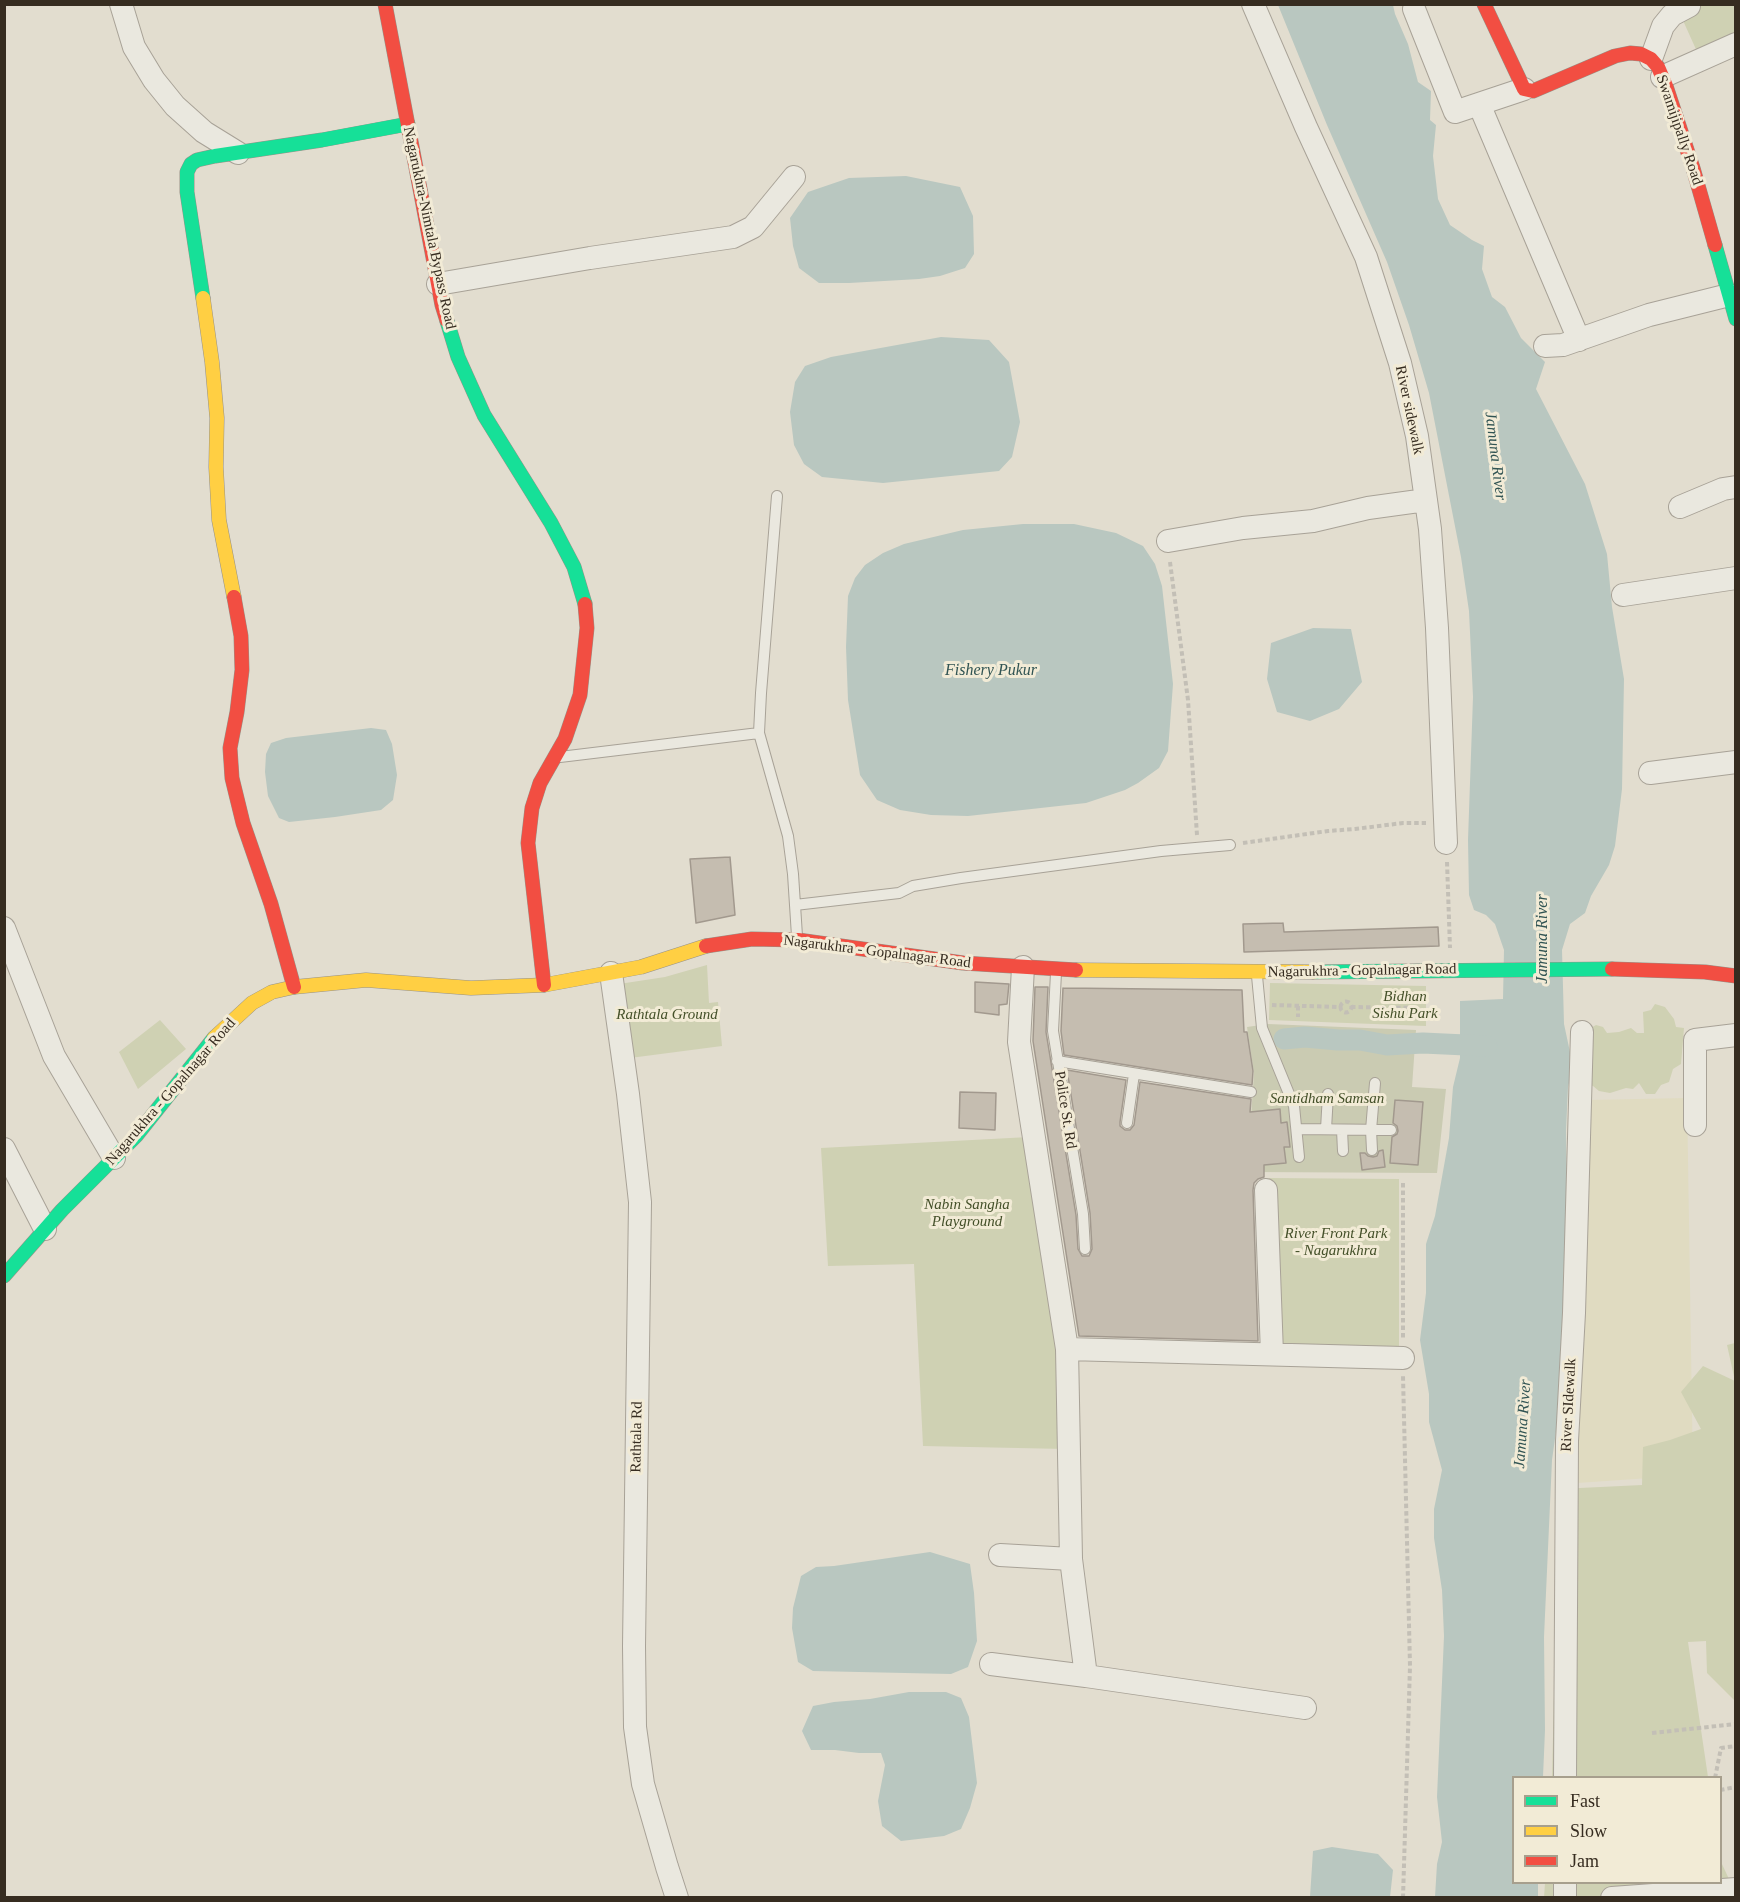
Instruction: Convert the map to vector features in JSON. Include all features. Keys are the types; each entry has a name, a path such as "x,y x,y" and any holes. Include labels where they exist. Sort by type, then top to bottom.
{"street":[{"path":"121,4 134,47 154,80 175,106 204,132 238,153"},
{"name":"Nagarukhra-Nimtala Bypass Road","path":"385,4 438,284 458,357 480,405 551,523 574,567 585,600 587,628 580,695 565,739 540,783 532,808 528,843 544,985"},
{"name":"River sidewalk","path":"1253,4 1366,257 1400,363 1417,436 1430,529 1437,628 1445,832"},
{"path":"1414,9 1455,112 1524,89 1484,4"},
{"path":"1689,6 1672,15 1664,26 1657,68 1736,44"},
{"name":"Swamijipally Road","path":"1524,89 1533,92 1615,56 1630,53 1641,54 1657,68 1693,168 1727,251 1729,295 1736,320"},
{"path":"1479,104 1579,340"},
{"path":"294,987 271,904 243,823 232,778 230,748 242,670 241,636 219,520 216,467 217,418 212,362 187,192 187,172 191,164 197,160 408,124"},
{"path":"438,284 733,237 753,227 794,177"},
{"path":"1545,346 1563,345 1649,315 1729,295"},
{"path":"1680,507 1723,489 1736,487"},
{"path":"1168,541 1243,528 1313,521 1368,508 1426,500"},
{"path":"1623,595 1736,578"},
{"path":"1650,772 1736,762"},
{"path":"4,928 54,1056 114,1158"},
{"name":"Nagarukhra - Gopalnagar Road","path":"4,1276 45,1229 136,1136 214,1038 252,1003 272,992 294,987 366,980 471,988 544,985 641,967 713,944 752,939 798,940 921,958 1056,970 1256,972 1604,969 1705,972 1736,976"},
{"path":"1023,967 1019,1042 1067,1349 1071,1559 1086,1676"},
{"name":"Rathtala Rd","path":"611,973 640,1202 635,1727 644,1784 677,1898"},
{"name":"River SIdewalk","path":"1566,1776 1567,1441 1574,1313 1582,1032"},
{"path":"1695,1125 1695,1040 1736,1035"},
{"path":"4,1149 45,1229"},
{"path":"1266,1190 1272,1354"},
{"path":"1067,1349 1403,1358"},
{"path":"1000,1555 1071,1559"},
{"path":"991,1664 1305,1708"},
{"path":"1612,1898 1736,1889"}],"lane":[{"path":"777,496 759,733 788,836 798,940"},
{"path":"554,758 759,733"},
{"path":"795,905 899,893 913,886 961,878 1230,845"},
{"name":"Police St. Rd","path":"1056,970 1053,1031 1083,1214 1085,1249"},
{"path":"1256,972 1262,1028 1294,1106 1299,1157"},
{"path":"1058,1061 1251,1092"},
{"path":"1127,1123 1134,1074"},
{"path":"1372,1150 1371,1130 1375,1083"},
{"path":"1326,1129 1328,1094"},
{"path":"1297,1129 1391,1130"},
{"path":"1342,1130 1343,1151"}],"path":[{"path":"1168,541 1188,700 1198,848"},
{"path":"1230,845 1403,823 1445,832 1451,969"},
{"path":"1371,1000 1371,1007"},
{"path":"1340,1007 1342,1002 1346,1001 1351,1007"},
{"path":"1260,1005 1340,1007"},
{"path":"1298,1006 1298,1017"},
{"path":"1340,1007 1343,1012 1346,1012"},
{"path":"1351,1007 1419,1008"},
{"path":"1346,1012 1351,1007"},
{"path":"1402,1020 1403,1008"},
{"path":"1346,1012 1346,1021"},
{"path":"1402,1183 1403,1358 1410,1666 1403,1898"},
{"path":"1652,1733 1736,1724"},
{"path":"1715,1776 1720,1748 1736,1746"}],"shaded area":[{"path":"1687,1098 1693,1475 1577,1483 1588,1100"}],"green space":[{"path":"1676,5 1735,5 1735,40 1699,56"},
{"name":"Rathtala Ground","path":"707,965 709,1003 718,1002 722,1046 630,1058 619,984 665,977"},
{"name":"Bidhan Sishu Park","path":"1270,983 1426,986 1426,1026 1269,1020"},
{"path":"1655,1004 1665,1007 1674,1019 1676,1027 1684,1028 1681,1064 1673,1069 1669,1082 1661,1085 1655,1094 1646,1094 1639,1083 1633,1089 1626,1088 1610,1093 1599,1091 1593,1086 1576,1083 1589,1029 1596,1025 1603,1027 1607,1033 1631,1028 1637,1033 1644,1033 1643,1012 1651,1010"},
{"path":"160,1020 186,1049 138,1089 119,1052"},
{"name":"Santidham Samsan","path":"1268,1024 1416,1030 1412,1087 1446,1089 1437,1173 1251,1172 1254,1073 1247,1027"},
{"name":"Nabin Sangha Playground","path":"1029,1137 1063,1350 1065,1449 923,1446 914,1264 828,1266 821,1148"},
{"name":"River Front Park - Nagarukhra","path":"1269,1178 1399,1179 1399,1354 1276,1351"},
{"path":"1735,1343 1735,1381 1727,1345"},
{"path":"1703,1366 1735,1381 1735,1701 1707,1673 1706,1641 1688,1642 1708,1776 1552,1776 1559,1489 1642,1485 1643,1447 1701,1429 1681,1392"},
{"path":"1722,1864 1736,1894 1735,1898 1544,1898 1545,1884 1722,1884"}],"water":[{"name":"Jamuna River","path":"1278,5 1393,5 1408,44 1418,82 1431,91 1430,120 1436,125 1433,156 1438,199 1450,225 1484,246 1482,269 1492,297 1505,307 1521,338 1545,362 1536,389 1585,484 1607,554 1612,607 1624,679 1622,789 1615,846 1609,865 1591,896 1585,913 1570,924 1562,950 1564,1024 1573,1066 1568,1087 1566,1131 1567,1199 1563,1284 1567,1353 1552,1460 1544,1637 1543,1776 1512,1776 1512,1884 1538,1884 1538,1897 1435,1897 1437,1864 1442,1842 1437,1797 1444,1636 1442,1590 1434,1538 1434,1509 1442,1470 1429,1422 1429,1394 1420,1340 1426,1293 1426,1244 1435,1216 1449,1138 1453,1087 1460,1058 1460,1001 1503,999 1504,950 1495,924 1486,915 1474,910 1469,895 1468,840 1473,697 1469,611 1461,557 1429,393 1387,262"},
{"path":"906,176 960,187 973,216 974,254 965,268 940,276 919,279 819,283 799,268 793,246 790,218 808,192 849,178"},
{"path":"941,337 989,340 1009,362 1020,422 1012,457 999,471 883,483 822,477 804,464 794,445 790,412 795,382 805,366 831,357"},
{"name":"Fishery Pukur","path":"1023,524 1074,524 1116,533 1143,546 1155,564 1162,586 1173,684 1168,751 1159,768 1138,783 1125,790 1086,803 968,816 931,815 900,810 877,800 860,775 848,700 846,647 848,596 855,578 865,565 883,553 904,544 963,530"},
{"path":"1313,628 1351,629 1362,682 1339,709 1310,721 1277,712 1267,679 1271,643"},
{"path":"371,728 386,730 392,744 397,775 393,800 381,810 289,822 279,818 268,796 265,772 266,754 271,743 286,738"},
{"path":"930,1552 970,1564 977,1641 968,1667 951,1674 813,1671 798,1662 792,1628 793,1608 801,1576 816,1567"},
{"path":"909,1692 946,1692 961,1698 969,1717 977,1783 961,1829 944,1836 901,1841 882,1826 878,1801 885,1765 881,1753 811,1750 802,1731 813,1706"},
{"path":"1332,1847 1378,1854 1393,1870 1390,1897 1310,1897 1313,1851"}],"building":[{"path":"730,857 735,915 696,923 690,859"},
{"path":"1283,923 1284,932 1438,927 1439,946 1244,952 1243,924"},
{"path":"975,982 1009,984 1007,1004 999,1005 999,1015 975,1012"},
{"path":"1035,987 1048,987 1046,1032 1076,1215 1078,1249 1082,1256 1089,1256 1092,1249 1090,1213 1067,1070 1126,1080 1120,1122 1120,1126 1125,1130 1130,1130 1134,1125 1140,1082 1251,1099 1250,1112 1280,1109 1281,1123 1287,1122 1290,1147 1284,1147 1286,1163 1264,1165 1264,1177 1254,1183 1253,1190 1258,1341 1079,1336 1033,1041"},
{"path":"1063,988 1242,990 1244,1032 1247,1032 1253,1071 1252,1085 1064,1055 1061,1031"},
{"path":"960,1092 996,1093 995,1130 959,1128"},
{"path":"1395,1100 1423,1102 1418,1165 1390,1163 1392,1137 1398,1131 1397,1126 1393,1123"},
{"path":"1383,1150 1385,1167 1362,1170 1360,1153 1373,1157"}],"waterway":[{"path":"1284,1039 1305,1037 1360,1040 1387,1045 1423,1043 1487,1046"}],"traffic: fast":[{"path":"203,298 187,192 187,172 191,164 197,160 215,156 408,124"},
{"path":"1715,245 1736,319"},
{"path":"447,321 458,357 484,415 551,523 574,567 585,604"},
{"path":"1313,972 1612,969"},
{"path":"4,1276 62,1210 136,1136 214,1038"}],"traffic: slow":[{"path":"203,298 217,418 216,467 219,520 234,597"},
{"path":"214,1038 252,1003 272,992 294,987 366,980 471,988 544,985 641,967 706,946"},
{"path":"1076,970 1313,972"}],"traffic: jam":[{"path":"385,4 442,305 447,321"},
{"path":"1484,4 1524,89 1533,91 1615,56 1630,53 1641,54 1651,59 1658,67 1666,86 1715,245"},
{"path":"234,597 241,636 242,670 230,748 232,778 243,823 271,904 294,987"},
{"path":"544,985 528,843 532,808 540,783 565,739 580,695 587,628 585,604"},
{"path":"706,946 752,939 798,940 963,963 1076,970"},
{"path":"1612,969 1705,972 1736,976"}]}
